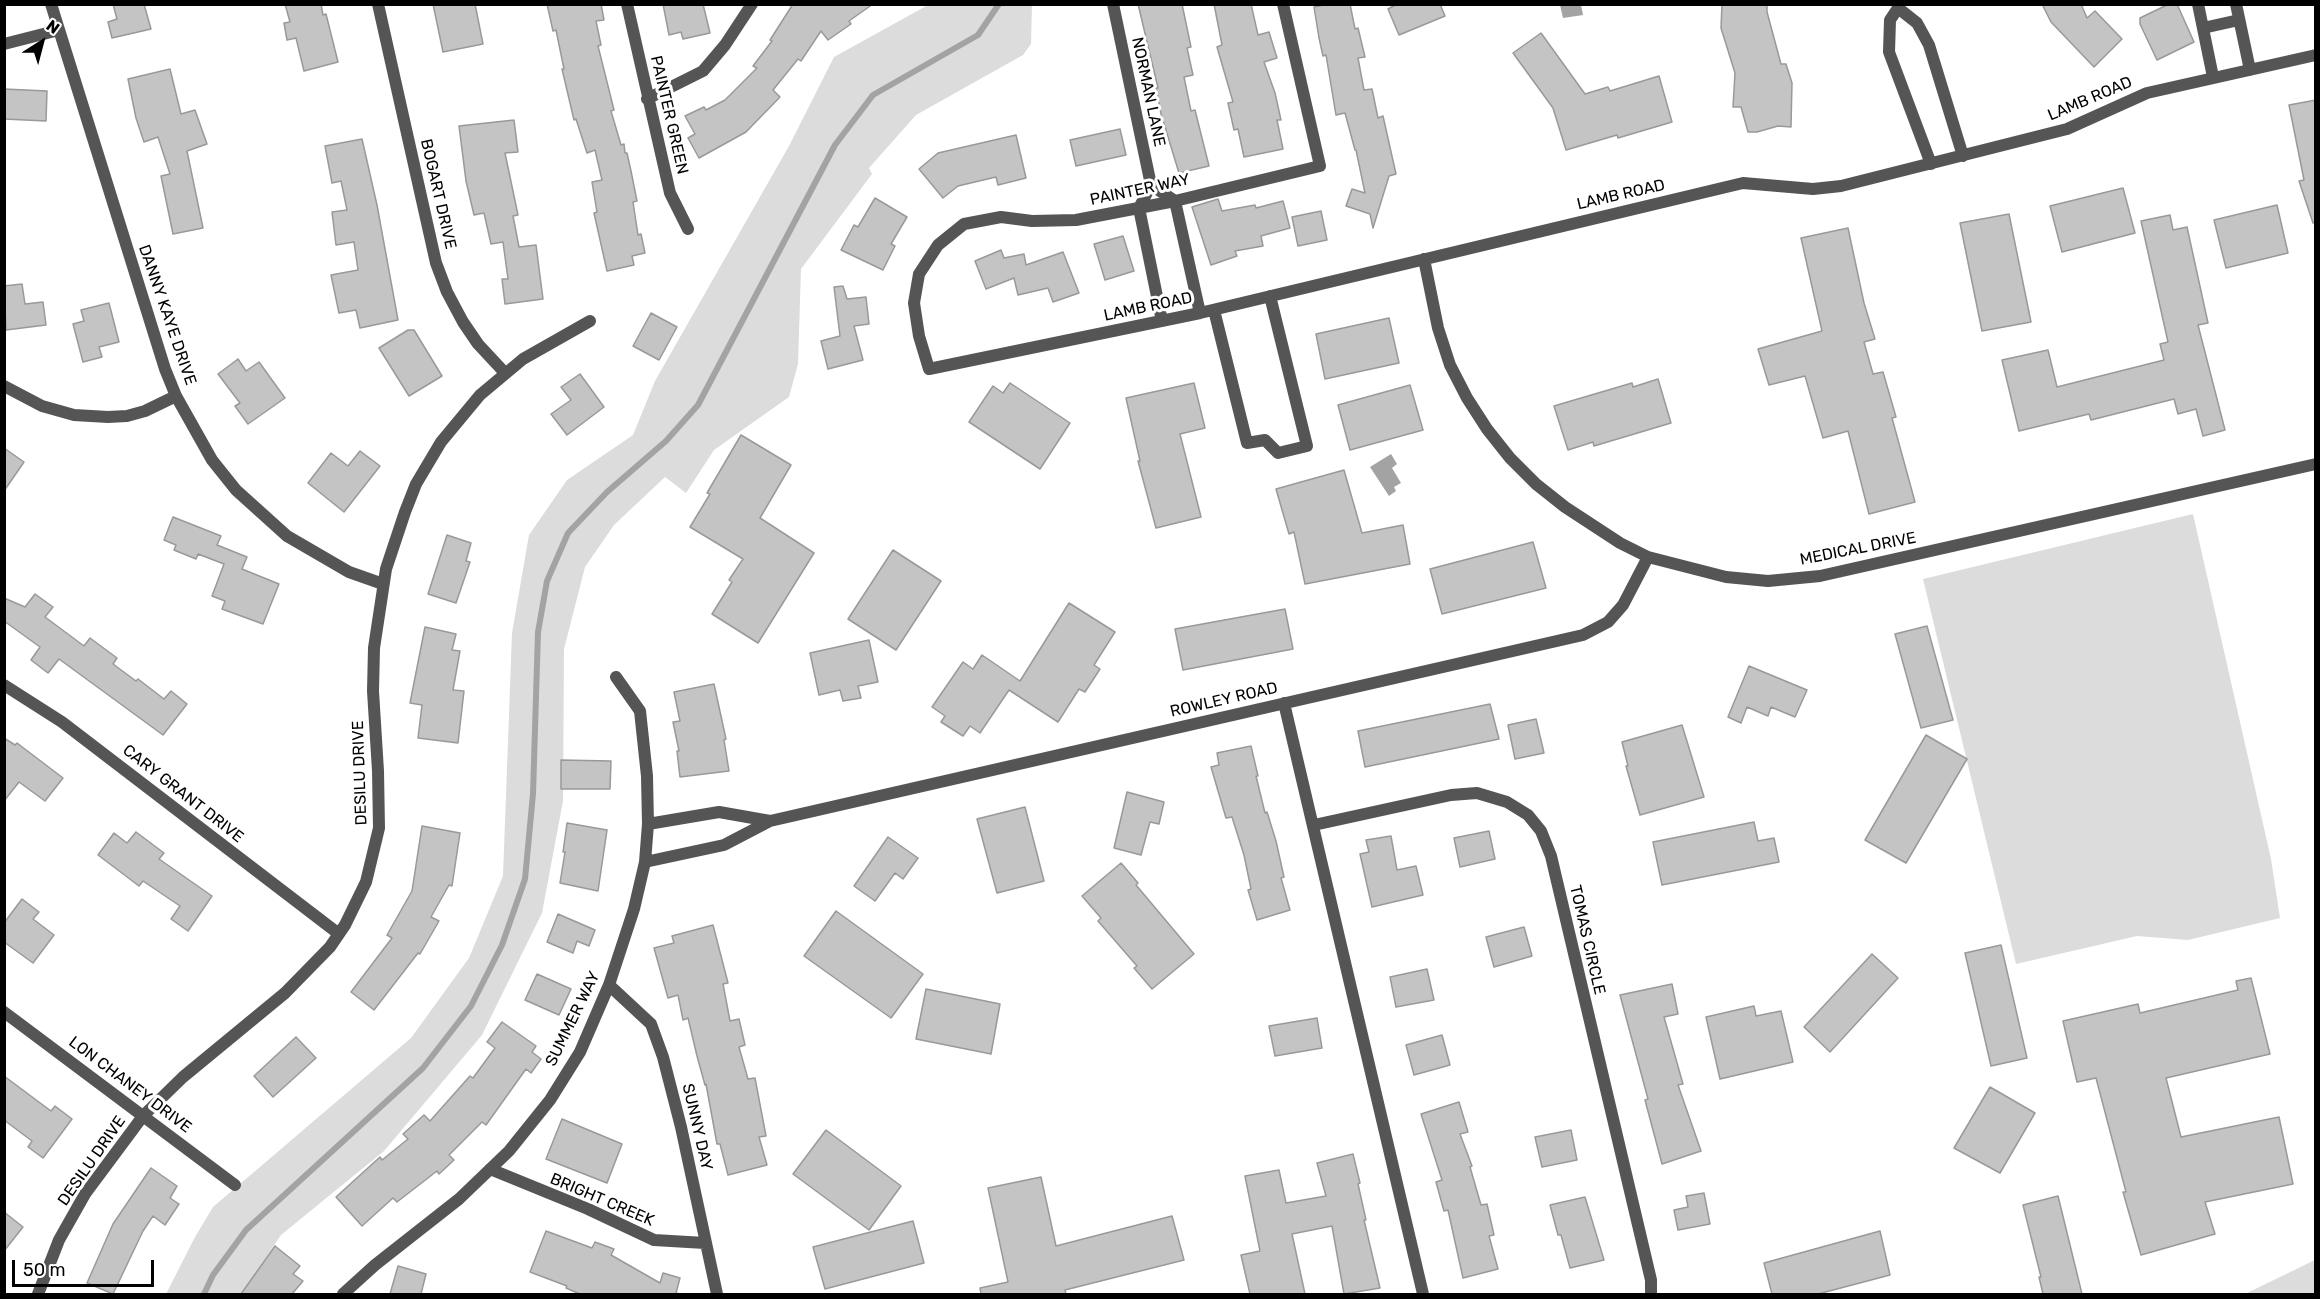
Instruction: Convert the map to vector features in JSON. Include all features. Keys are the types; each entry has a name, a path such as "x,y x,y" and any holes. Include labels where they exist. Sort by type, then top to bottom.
{"street":[{"name":"DANNY KAYE DRIVE","path":"51,4 165,369 176,396 212,460 236,490 287,536 349,572 383,584"},
{"name":"BOGART DRIVE","path":"378,4 436,263 447,292 463,322 478,344 505,373"},
{"name":"PAINTER GREEN","path":"627,4 670,193 688,229"},
{"path":"647,99 703,71 725,45 752,4"},
{"name":"NORMAN LANE","path":"1113,4 1150,185"},
{"name":"PAINTER WAY","path":"929,369 919,336 914,303 919,274 938,245 964,224 1001,217 1032,221 1076,220 1175,201 1320,166 1283,4"},
{"path":"2198,4 2213,77"},
{"path":"2236,4 2250,70"},
{"path":"1931,164 1889,52 1890,20 1898,6 1917,23 1929,45 1963,156"},
{"path":"2203,28 2239,20"},
{"path":"4,44 59,30"},
{"name":"LAMB ROAD","path":"929,369 1214,310 1743,183 1814,189 1841,186 2067,129 2147,93 2316,55"},
{"path":"1162,321 1139,208 1150,185 1175,201 1200,313"},
{"name":"MEDICAL DRIVE","path":"1425,259 1438,328 1450,365 1467,398 1487,429 1510,458 1557,501 1620,543 1648,557 1726,577 1768,581 1821,576 2316,464"},
{"path":"1214,310 1247,442 1265,440 1278,453 1307,446 1270,296"},
{"name":"DESILU DRIVE","path":"38,1294 59,1240 85,1194 143,1116 191,1069 285,993 339,934 366,882 379,828 373,680 374,648 383,584 416,484 447,435 480,395 505,373 548,343 590,321"},
{"path":"4,386 42,406 74,415 127,416 145,411 176,396"},
{"name":"ROWLEY ROAD","path":"645,862 724,845 770,821 1583,635 1608,622 1623,605 1648,557"},
{"name":"SUMMER WAY","path":"343,1294 375,1264 459,1199 509,1151 550,1100 580,1052 609,985 634,909 645,862 648,824 647,776 640,711 616,677"},
{"name":"CARY GRANT DRIVE","path":"4,685 62,722 339,934"},
{"path":"1284,703 1423,1294"},
{"name":"TOMAS CIRCLE","path":"1314,825 1451,795 1477,793 1507,801 1528,815 1541,831 1551,856 1650,1280 1651,1294"},
{"name":"ROWLEY ROAD","path":"648,824 719,812 770,821"},
{"name":"SUNNY DAY","path":"609,985 651,1024 663,1057 681,1127 717,1294"},
{"name":"LON CHANEY DRIVE","path":"4,1012 235,1185"},
{"name":"BRIGHT CREEK","path":"490,1169 534,1189 588,1209 654,1240 705,1243"}],"shaded area":[{"path":"928,5 1032,5 1031,44 1023,55 916,115 869,168 872,174 801,269 798,364 789,397 714,450 686,493 665,477 614,525 585,567 564,649 563,801 542,913 482,1035 384,1151 281,1235 241,1294 166,1294 213,1207 411,1038 469,958 503,876 512,633 529,535 567,480 633,435 655,381 789,146 834,57"},
{"path":"1560,5 1581,5 1583,15 1563,18"},
{"path":"1391,454 1397,464 1392,468 1401,483 1394,487 1396,491 1389,496 1370,467"},
{"path":"2193,514 2271,859 2280,918 2188,940 2137,936 2016,964 1923,579"},
{"path":"2315,1260 2315,1294 2245,1294"}],"building":[{"path":"113,4 144,4 151,29 112,38 108,22 117,19"},
{"path":"285,4 321,4 323,15 326,14 338,62 304,71 296,38 287,40 284,23 290,22"},
{"path":"433,4 475,4 483,44 443,52"},
{"path":"547,4 601,4 604,20 596,21 601,45 598,46 614,110 611,111 621,145 624,144 625,153 627,153 637,201 633,202 638,235 641,234 645,253 632,256 634,265 607,271 594,213 597,212 592,182 602,180 595,150 587,153 576,119 574,120 556,30 553,31"},
{"path":"663,4 703,4 710,33 683,39 681,32 669,35"},
{"path":"793,4 873,4 849,21 851,24 828,40 821,31 801,61 798,59 773,90 780,97 746,132 699,158 688,138 695,134 685,116 704,107 706,110 725,100 757,68 753,66 772,41 770,40"},
{"path":"1138,4 1182,4 1191,47 1187,48 1193,75 1184,77 1191,111 1195,110 1209,166 1179,173 1161,114 1156,88 1158,88"},
{"path":"1214,4 1251,4 1258,35 1269,32 1277,58 1264,62 1275,93 1281,120 1277,120 1283,149 1244,157 1238,129 1234,130 1228,103 1233,102 1217,47 1222,45"},
{"path":"1350,4 1355,29 1358,28 1365,57 1358,58 1364,90 1372,89 1378,118 1383,116 1396,174 1389,176 1373,228 1370,214 1346,206 1352,189 1365,193 1345,113 1336,115 1326,55 1323,56 1319,38 1314,7"},
{"path":"1397,4 1440,4 1445,16 1399,35 1388,9"},
{"path":"1722,4 1767,4 1767,12 1781,64 1786,64 1792,83 1791,127 1778,126 1748,132 1741,107 1733,107 1735,73 1721,28"},
{"path":"2042,4 2081,4 2087,18 2095,11 2122,39 2094,67 2051,22"},
{"path":"2169,4 2177,4 2194,42 2157,60 2140,24 2140,18"},
{"path":"1541,33 1585,94 1608,87 1610,91 1659,76 1672,122 1566,150 1553,108 1513,53"},
{"path":"170,69 181,114 195,110 207,144 187,151 203,228 173,234 161,176 170,174 158,137 144,142 136,118 128,79"},
{"path":"4,89 47,91 46,121 4,119"},
{"path":"2316,100 2316,222 2313,223 2299,181 2304,180 2289,105"},
{"path":"514,120 518,152 505,153 518,215 513,216 519,247 536,245 543,299 505,304 502,279 508,279 503,242 491,244 484,213 474,215 466,181 459,126"},
{"path":"1120,129 1126,155 1076,166 1070,140"},
{"path":"1016,135 1026,178 998,185 996,177 958,186 943,198 919,169 938,153"},
{"path":"362,139 377,205 398,320 360,328 356,310 339,313 331,275 358,270 354,242 336,245 332,212 347,210 341,181 332,183 325,146"},
{"path":"2123,188 2135,233 2062,252 2050,206"},
{"path":"875,198 907,217 891,244 895,246 883,270 841,250 854,225 858,227"},
{"path":"1218,199 1222,211 1255,205 1256,208 1283,201 1290,228 1261,236 1263,246 1235,251 1237,256 1211,265 1192,207"},
{"path":"2277,205 2288,253 2226,268 2214,220"},
{"path":"1321,211 1327,240 1298,246 1292,217"},
{"path":"2009,214 2031,322 1982,331 1960,223"},
{"path":"2170,215 2173,230 2187,227 2208,323 2198,325 2225,430 2203,436 2196,409 2178,414 2174,399 2091,420 2089,414 2019,431 2002,360 2048,350 2057,387 2164,360 2160,344 2168,342 2141,221"},
{"path":"1848,228 1864,303 1875,339 1864,342 1873,374 1883,372 1896,417 1892,418 1915,502 1869,514 1848,431 1823,438 1805,376 1769,385 1758,349 1822,331 1801,238"},
{"path":"1123,236 1134,271 1105,280 1094,244"},
{"path":"1001,250 1004,258 1024,254 1026,265 1063,252 1079,293 1053,302 1048,288 1018,295 1014,278 986,289 975,261"},
{"path":"22,284 25,304 43,302 46,325 6,330 4,286"},
{"path":"843,286 847,299 866,297 869,324 854,326 863,360 828,369 821,341 840,336 834,287"},
{"path":"109,303 119,342 99,347 102,357 83,362 73,324 84,321 81,310"},
{"path":"651,313 677,327 659,360 633,346"},
{"path":"1389,318 1399,363 1325,379 1316,334"},
{"path":"408,330 414,330 442,376 409,396 379,348"},
{"path":"238,359 246,371 259,362 285,398 248,424 235,406 240,403 218,374"},
{"path":"580,374 604,407 567,435 551,414 571,400 561,387"},
{"path":"1658,379 1671,423 1594,446 1593,442 1568,450 1554,406 1632,383 1633,387"},
{"path":"1010,383 1070,423 1040,469 969,422 993,386 1003,393"},
{"path":"1194,383 1205,428 1180,434 1201,517 1156,528 1138,461 1140,461 1126,398"},
{"path":"1410,385 1423,430 1350,450 1338,405"},
{"path":"741,435 791,465 760,518 814,553 758,643 712,614 732,582 729,580 743,559 690,527"},
{"path":"4,448 24,462 4,491"},
{"path":"360,451 380,466 344,512 308,483 331,453 348,466"},
{"path":"1344,470 1362,533 1403,525 1410,564 1305,584 1294,532 1289,534 1276,489"},
{"path":"173,517 221,536 217,545 247,557 242,569 279,584 263,624 222,609 225,601 212,596 224,564 198,554 196,559 174,550 176,545 164,540"},
{"path":"447,535 471,543 466,561 470,562 456,603 428,594"},
{"path":"1533,542 1546,588 1442,614 1430,569"},
{"path":"893,550 941,581 896,650 848,619"},
{"path":"35,594 53,607 45,617 84,646 90,638 117,658 113,664 136,681 138,679 164,699 171,691 187,704 163,735 59,659 48,673 31,660 40,647 4,621 4,598 25,607"},
{"path":"1069,603 1115,632 1094,665 1100,669 1085,692 1079,689 1058,722 1009,690 980,733 970,726 963,736 941,722 945,716 932,707 963,662 973,669 982,655 1020,681"},
{"path":"1285,609 1293,649 1183,670 1175,629"},
{"path":"1927,626 1953,720 1921,728 1895,634"},
{"path":"425,627 456,634 452,650 460,651 453,690 464,691 458,743 418,738 422,705 410,703"},
{"path":"869,640 878,682 858,686 861,698 843,701 840,690 819,695 810,653"},
{"path":"1749,666 1807,690 1795,717 1771,707 1768,716 1747,707 1741,723 1728,717"},
{"path":"714,684 726,739 724,740 729,771 680,777 677,751 679,751 673,722 680,721 674,692"},
{"path":"1490,704 1499,739 1365,767 1358,731"},
{"path":"1536,719 1544,753 1515,759 1508,725"},
{"path":"1682,725 1704,797 1640,815 1626,766 1628,766 1622,742"},
{"path":"1926,735 1967,759 1906,863 1865,840"},
{"path":"4,738 15,745 17,743 63,778 45,801 19,782 4,801"},
{"path":"1251,746 1265,813 1267,812 1276,841 1284,877 1281,878 1290,910 1257,920 1248,890 1251,889 1244,855 1232,817 1226,818 1211,767 1219,765 1217,753"},
{"path":"561,760 611,761 610,789 561,789"},
{"path":"1127,792 1164,802 1159,824 1150,822 1141,855 1114,848"},
{"path":"1025,807 1044,881 997,893 977,819"},
{"path":"1754,822 1758,841 1774,838 1779,862 1662,885 1653,842"},
{"path":"567,823 607,830 598,891 560,883"},
{"path":"422,826 460,833 452,886 449,885 431,917 439,921 420,954 418,953 374,1010 351,992 392,938 387,935 412,891"},
{"path":"1489,831 1495,859 1460,867 1454,838"},
{"path":"136,832 164,853 159,859 212,896 188,931 171,919 180,906 143,881 139,886 98,855 114,833 127,843"},
{"path":"1391,836 1397,870 1416,866 1423,895 1372,907 1360,854 1369,852 1366,840"},
{"path":"888,837 918,858 903,879 895,873 875,901 854,886"},
{"path":"1121,863 1138,883 1136,885 1194,954 1152,989 1134,968 1137,966 1098,921 1101,918 1082,896"},
{"path":"22,899 39,912 33,919 54,935 33,963 4,942 4,923"},
{"path":"836,911 923,974 891,1018 804,956"},
{"path":"558,914 595,930 589,946 577,941 573,953 547,942"},
{"path":"713,925 728,983 723,984 730,1021 739,1019 745,1045 739,1047 748,1079 755,1078 766,1136 759,1137 767,1165 728,1175 720,1144 717,1144 706,1084 688,1018 683,1020 678,995 668,998 654,948 674,943 672,936"},
{"path":"1524,927 1532,956 1494,967 1486,937"},
{"path":"2001,945 2027,1058 1991,1066 1965,953"},
{"path":"1872,954 1898,978 1830,1052 1804,1027"},
{"path":"1427,969 1434,1000 1396,1007 1390,977"},
{"path":"537,974 571,989 559,1015 525,1000"},
{"path":"2251,978 2270,1054 2166,1078 2181,1137 2279,1117 2293,1184 2205,1202 2215,1234 2141,1255 2123,1192 2126,1192 2096,1078 2077,1082 2063,1021 2138,1004 2140,1013 2238,990 2236,981"},
{"path":"1672,984 1678,1014 1664,1017 1683,1084 1678,1085 1701,1151 1662,1164 1645,1100 1648,1099 1620,995"},
{"path":"926,989 1000,1004 991,1054 916,1039"},
{"path":"1754,1006 1756,1016 1781,1011 1793,1062 1720,1079 1706,1017"},
{"path":"1317,1018 1322,1048 1275,1056 1269,1026"},
{"path":"502,1022 536,1046 532,1052 541,1059 531,1073 526,1069 486,1125 482,1122 449,1155 454,1160 439,1174 437,1171 397,1202 393,1198 362,1226 336,1197 380,1157 382,1160 408,1139 403,1134 424,1115 430,1121 470,1076 473,1078 495,1048 487,1042"},
{"path":"1442,1035 1450,1065 1414,1075 1406,1045"},
{"path":"296,1037 316,1058 273,1097 254,1076"},
{"path":"4,1076 51,1111 55,1106 72,1119 43,1158 28,1147 32,1141 4,1120"},
{"path":"1990,1087 2035,1113 2000,1173 1954,1148"},
{"path":"1459,1102 1468,1132 1460,1134 1472,1166 1470,1167 1481,1205 1487,1204 1494,1235 1489,1236 1498,1269 1463,1278 1448,1210 1444,1211 1436,1182 1442,1180 1421,1114"},
{"path":"562,1119 622,1144 607,1183 546,1159"},
{"path":"826,1130 901,1186 869,1230 793,1174"},
{"path":"1571,1130 1577,1160 1542,1167 1535,1137"},
{"path":"1353,1154 1360,1183 1358,1184 1366,1220 1364,1220 1380,1288 1344,1294 1332,1226 1292,1234 1305,1294 1250,1294 1241,1255 1260,1251 1245,1176 1279,1170 1286,1203 1326,1196 1317,1163"},
{"path":"151,1168 177,1186 170,1198 179,1204 165,1225 153,1216 143,1231 113,1294 87,1283 113,1224"},
{"path":"1041,1177 1056,1246 1172,1216 1184,1260 1065,1290 1066,1294 981,1294 980,1288 1008,1282 988,1188"},
{"path":"1704,1193 1710,1224 1678,1230 1674,1210 1688,1207 1686,1196"},
{"path":"2058,1196 2082,1294 2043,1294 2023,1205"},
{"path":"1585,1197 1604,1260 1570,1268 1550,1205"},
{"path":"4,1212 23,1227 4,1251"},
{"path":"913,1221 924,1263 825,1289 813,1247"},
{"path":"546,1231 592,1248 595,1242 614,1249 611,1255 660,1283 663,1273 680,1278 676,1293 680,1294 580,1294 566,1288 567,1286 530,1272"},
{"path":"1880,1231 1890,1275 1818,1294 1772,1294 1764,1263"},
{"path":"275,1246 300,1266 293,1274 303,1281 292,1294 241,1294"},
{"path":"398,1266 426,1274 421,1294 390,1294"}],"waterway":[{"path":"204,1294 213,1275 246,1230 423,1068 471,1006 502,945 525,879 533,794 538,632 547,581 568,533 607,492 666,441 698,405 835,145 873,95 978,35 999,4"}]}
